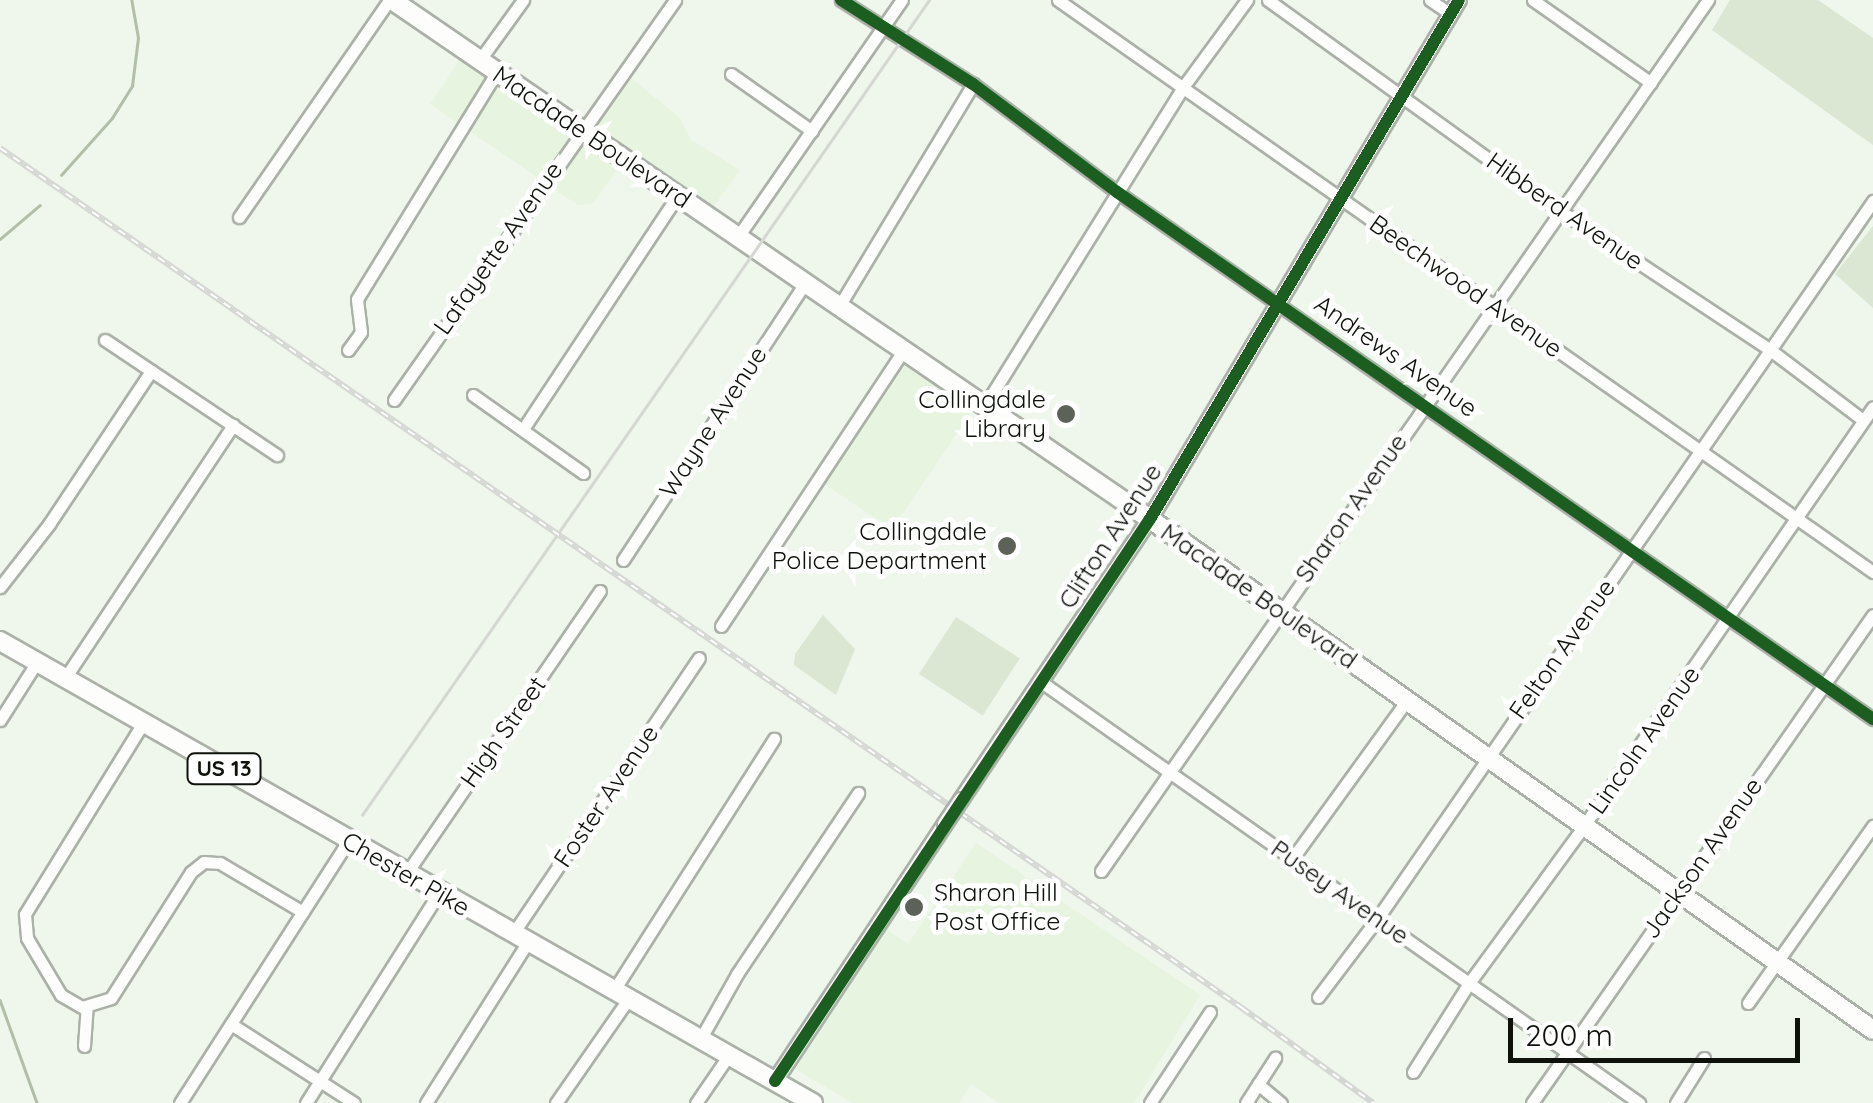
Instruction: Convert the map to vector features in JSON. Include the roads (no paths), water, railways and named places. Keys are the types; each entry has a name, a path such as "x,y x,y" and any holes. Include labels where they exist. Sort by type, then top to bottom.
{"main road":[{"name":"Macdade Boulevard","path":"390,0 739,235 838,308 1150,520 1873,1029"},
{"name":"Chester Pike","path":"0,641 814,1103"}],"street":[{"path":"239,218 390,0"},
{"path":"479,61 523,0"},
{"name":"Lafayette Avenue","path":"394,400 580,130 675,0"},
{"name":"Andrews Avenue","path":"841,0 973,84 1117,192 1873,718"},
{"path":"739,235 902,0"},
{"name":"Beechwood Avenue","path":"1058,0 1873,572"},
{"path":"984,407 1182,87 1247,0"},
{"name":"Hibberd Avenue","path":"1268,0 1562,212 1769,350 1863,420"},
{"path":"1430,0 1451,14"},
{"name":"Clifton Avenue","path":"775,1080 1150,520 1282,305 1458,0"},
{"path":"1533,0 1651,83"},
{"name":"Sharon Avenue","path":"1101,871 1708,0"},
{"path":"348,350 361,332 357,299 496,73"},
{"path":"731,74 812,131"},
{"path":"838,308 973,84"},
{"path":"523,430 677,196"},
{"name":"Felton Avenue","path":"1318,996 1377,919 1873,201"},
{"name":"Wayne Avenue","path":"623,560 804,284"},
{"path":"105,340 277,455"},
{"path":"721,626 902,352"},
{"path":"0,587 49,524 151,370"},
{"path":"473,395 583,473"},
{"name":"Lincoln Avenue","path":"1413,1072 1468,983 1583,827 1873,407"},
{"path":"65,678 232,425"},
{"name":"High Street","path":"406,874 600,592"},
{"name":"Jackson Avenue","path":"1532,1103 1873,614"},
{"name":"Foster Avenue","path":"426,1103 520,939 699,658"},
{"path":"0,720 37,662"},
{"name":"Pusey Avenue","path":"1040,681 1640,1103"},
{"path":"1292,859 1408,700"},
{"path":"143,723 29,904 24,920 27,938 62,995 72,1004 87,1007 114,994 191,872 204,862 220,863 302,912"},
{"path":"556,1103 774,738"},
{"path":"700,1038 858,793"},
{"path":"1748,1002 1873,826"},
{"path":"180,1103 348,840"},
{"path":"306,1103 439,893"},
{"path":"84,1046 87,1007"},
{"path":"1150,1103 1210,1012"},
{"path":"230,1024 354,1103"},
{"path":"696,1103 730,1055"},
{"path":"1246,1103 1275,1058"},
{"path":"1676,1103 1704,1058"},
{"path":"1258,1084 1281,1103"}],"waterway":[{"path":"61,175 112,118 132,86 138,38 131,0"},
{"path":"0,239 40,205"},
{"path":"0,1000 37,1103"}],"tram line":[{"path":"362,815 929,0"}],"railway":[{"path":"0,148 1242,1008 1373,1103"}],"place":[{"name":"Collingdale Library","path":"1066,414"},
{"name":"Collingdale Police Department","path":"1007,546"},
{"name":"Sharon Hill Post Office","path":"914,907"}]}
